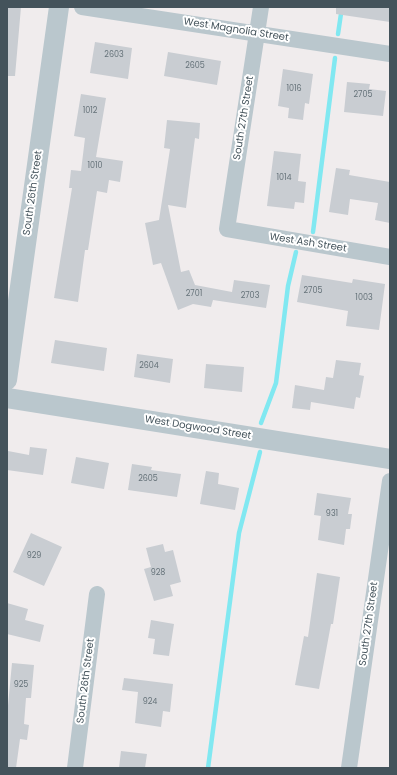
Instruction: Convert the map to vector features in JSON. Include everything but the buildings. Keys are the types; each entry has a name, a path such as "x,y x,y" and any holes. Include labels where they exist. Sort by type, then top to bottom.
{"street":[{"name":"South 26th Street","path":"7,380 59,7"},
{"name":"West Magnolia Street","path":"82,7 390,54"},
{"name":"South 27th Street","path":"227,229 261,7"},
{"name":"West Ash Street","path":"227,229 390,257"},
{"name":"West Dogwood Street","path":"7,398 390,459"},
{"name":"South 27th Street","path":"349,768 390,481"},
{"name":"South 26th Street","path":"75,768 97,594"}],"waterway":[{"path":"338,34 342,7"},
{"path":"313,232 335,58"},
{"path":"261,423 276,383 288,286 296,252"},
{"path":"208,768 239,533 260,452"}]}
